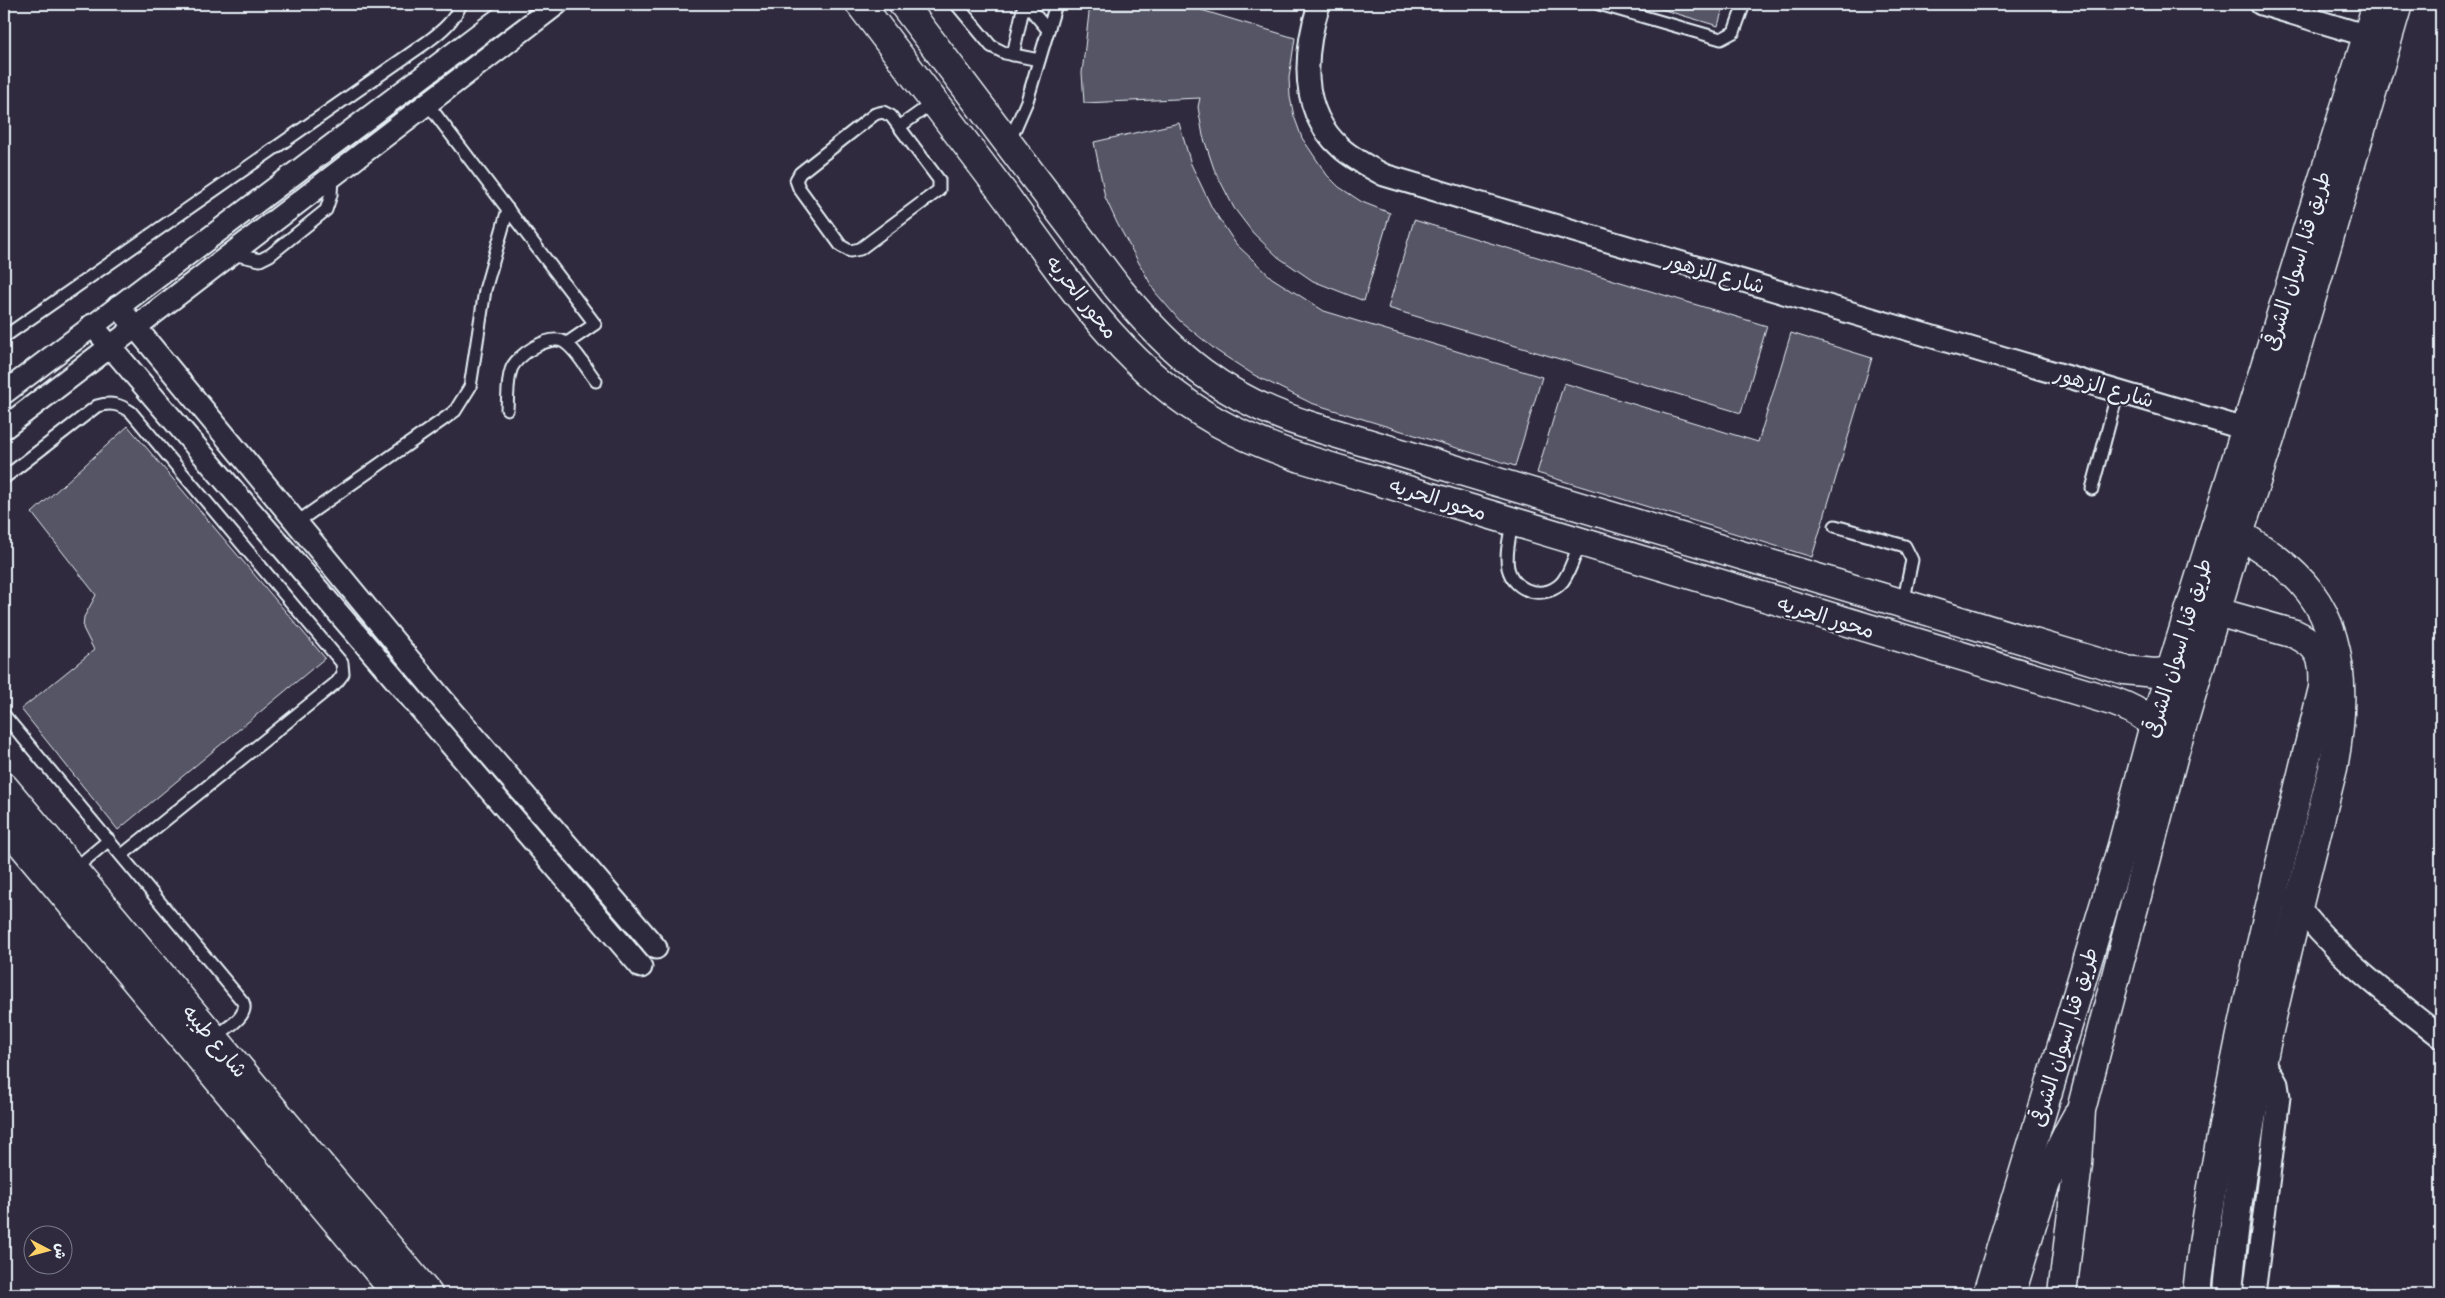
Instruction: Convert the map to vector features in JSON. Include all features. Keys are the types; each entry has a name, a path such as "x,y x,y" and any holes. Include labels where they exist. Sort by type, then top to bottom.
{"main road":[{"name":"محور الحريه","path":"860,4 1087,307 1147,371 1181,398 1217,422 1279,450 1512,522 2115,702 2129,708 2154,725 2174,754"},
{"name":"محور الحريه","path":"903,4 1117,288 1156,332 1201,373 1254,405 1311,426 2124,670 2170,672 2200,668"},
{"name":"طريق قنا, اسوان الشرقى","path":"2062,1294 2078,1164 2081,1110 2174,754 2239,534 2271,436 2377,39 2376,4"},
{"name":"طريق قنا, اسوان الشرقى","path":"1986,1294 2122,846 2154,725 2245,428 2377,39 2398,4"},
{"path":"2197,1294 2200,1256 2225,1112 2254,972 2323,688 2332,674 2335,646 2325,618 2310,592 2284,565 2266,550 2239,534"},
{"path":"2217,612 2295,634 2307,640 2316,649 2332,674 2341,698 2338,745 2264,1062 2240,1190 2228,1294"},
{"name":"شارع طيبه","path":"4,787 76,886 213,1051 302,1164 397,1294"},
{"name":"شارع طيبه","path":"4,824 76,886"},
{"path":"2011,1294 2055,1158 2081,1110"},
{"name":"شارع طيبه","path":"302,1164 428,1294"}],"street":[{"path":"4,393 519,4"},
{"path":"4,428 557,4"},
{"name":"شارع الزهور","path":"1319,4 1307,48 1306,75 1312,101 1324,126 1340,148 1384,175 2245,428"},
{"path":"2261,4 2377,39"},
{"path":"118,306 296,523 656,948"},
{"path":"92,325 641,967"},
{"path":"2278,878 2299,907 2354,968 2441,1037"},
{"path":"2419,1019 2441,1024"},
{"path":"2254,1294 2279,1097 2277,1084 2264,1062"}],"lane":[{"path":"4,337 444,30 457,14 461,4"},
{"path":"1025,4 1048,30"},
{"path":"1013,54 1025,4"},
{"path":"1007,141 1021,116 1056,4"},
{"path":"1599,4 1721,39 1734,32 1744,4"},
{"path":"960,5 991,46 1013,54 1039,60"},
{"path":"899,127 934,102"},
{"path":"427,103 595,324 567,343"},
{"path":"887,113 899,127 939,180 940,190 860,249 845,249 799,188 798,176 875,114 887,113"},
{"path":"296,523 444,419 464,400 470,387 485,290 508,209"},
{"path":"507,409 510,376 514,363 544,342 559,340 567,343 596,381"},
{"path":"2092,489 2118,391"},
{"path":"4,478 98,406 109,403 121,405 131,412 342,664 343,674 337,682 122,855"},
{"path":"1512,522 1508,566 1514,580 1525,590 1545,592 1562,582 1580,542"},
{"path":"1835,526 1905,546 1912,560 1903,604"},
{"path":"4,715 243,1002 245,1006 243,1015 213,1051"},
{"path":"76,886 109,840"}],"building":[{"path":"1090,4 1181,4 1295,38 1289,78 1290,97 1302,138 1327,175 1339,187 1362,202 1390,213 1364,301 1313,281 1278,257 1253,233 1234,208 1214,169 1203,136 1198,107 1200,98 1084,103 1082,73"},
{"path":"1644,4 1724,4 1718,26"},
{"path":"1179,123 1191,164 1212,208 1236,244 1272,278 1324,311 1542,377 1515,466 1311,403 1254,375 1217,351 1180,321 1155,292 1117,223 1105,197 1094,142"},
{"path":"1414,220 1767,326 1741,413 1388,308"},
{"path":"1791,333 1872,358 1812,557 1537,473 1564,383 1758,442"},
{"path":"128,426 325,658 118,830 21,709 94,650 83,628 84,617 96,595 32,513"}]}
